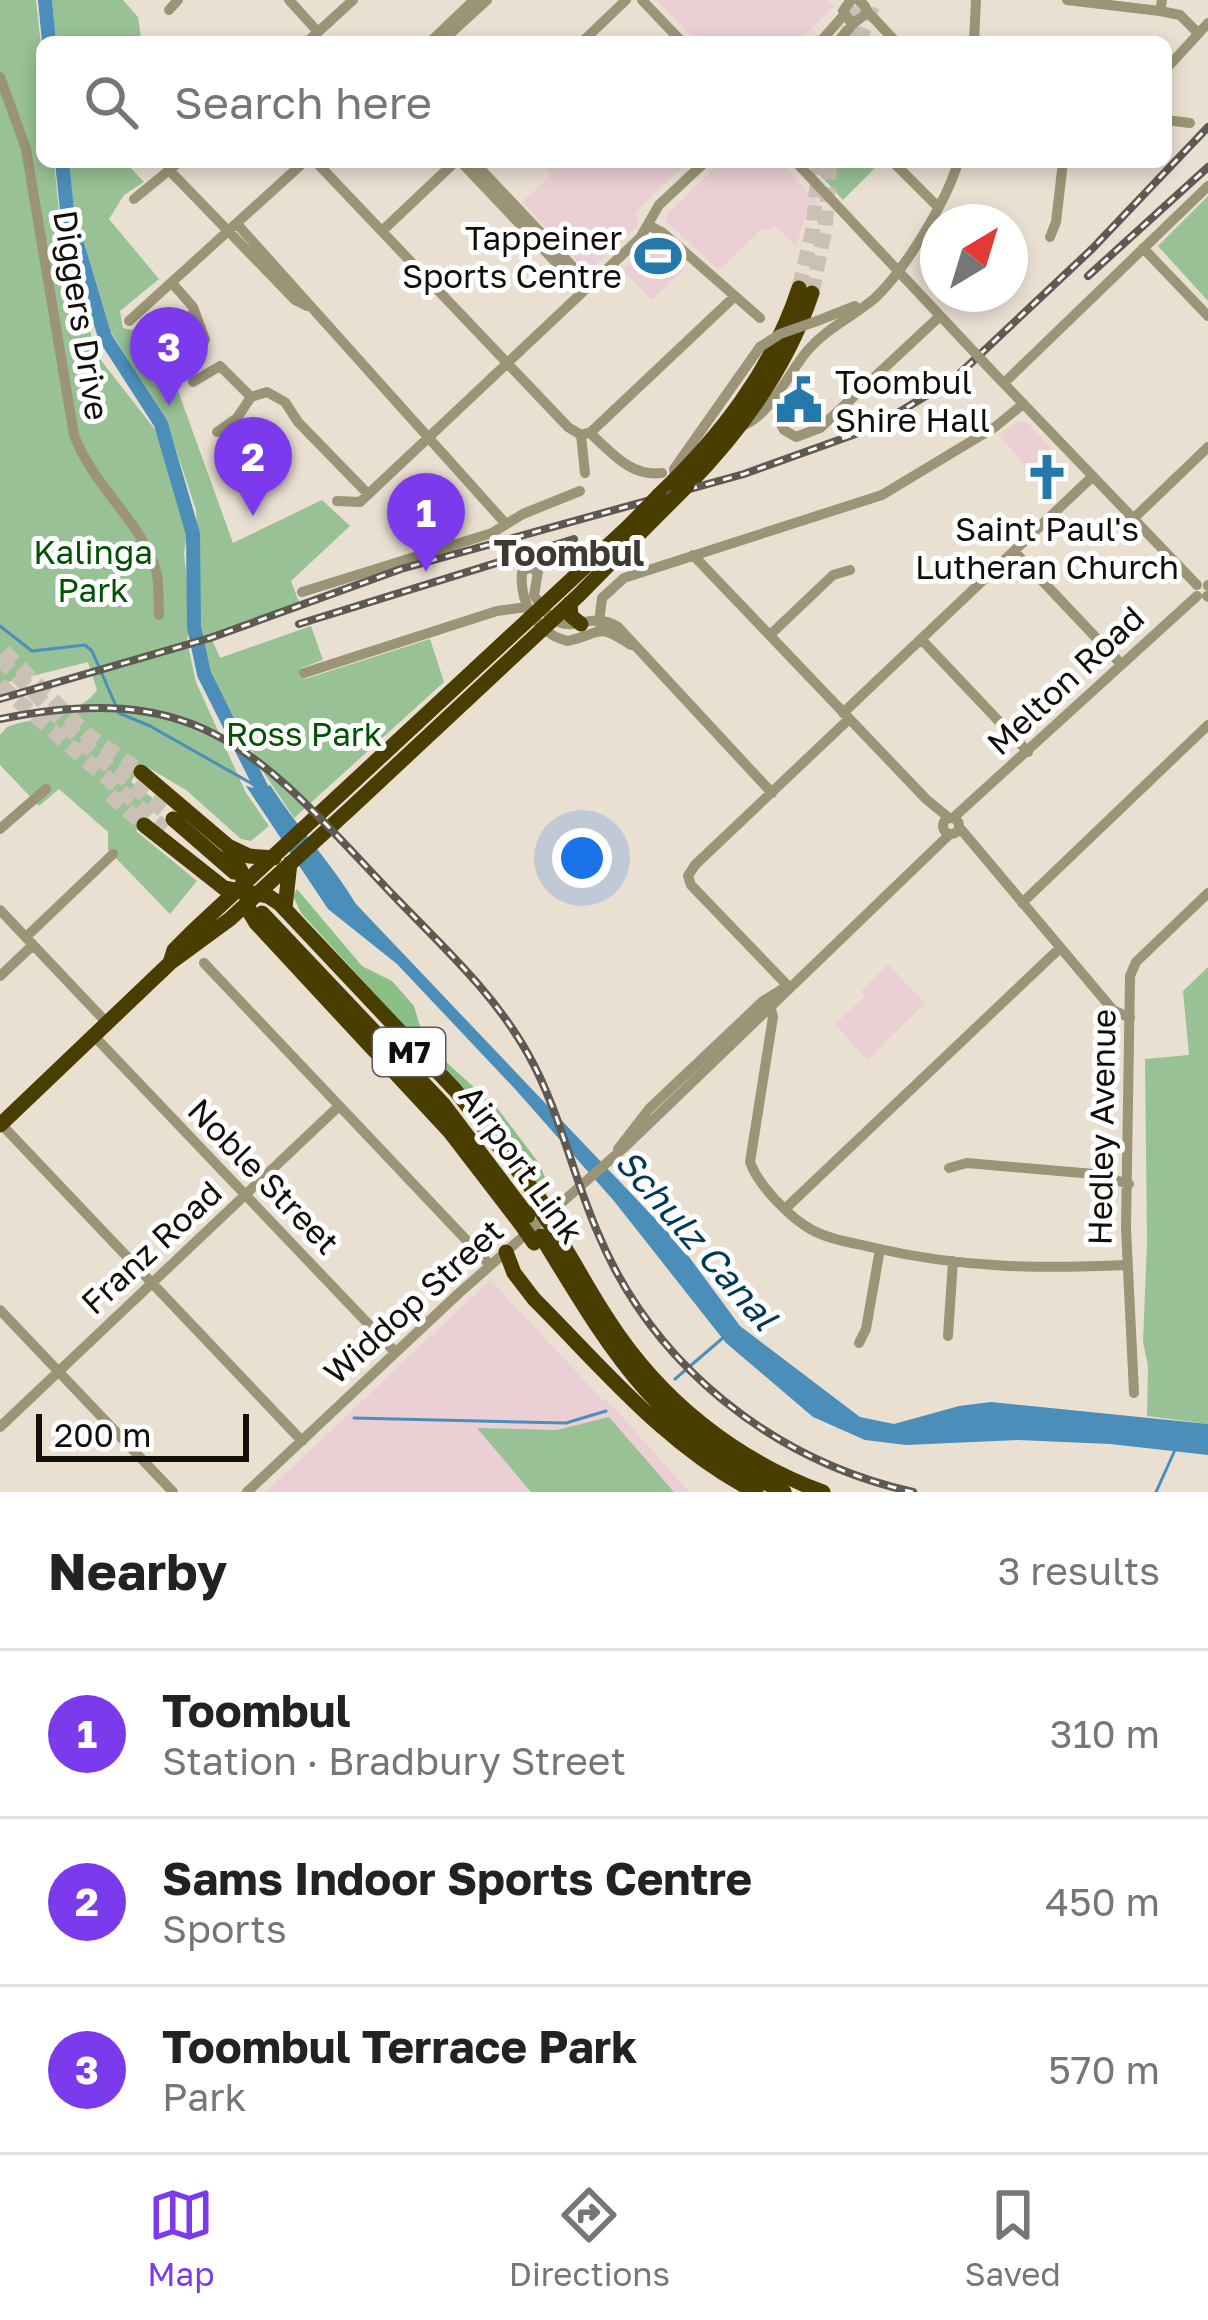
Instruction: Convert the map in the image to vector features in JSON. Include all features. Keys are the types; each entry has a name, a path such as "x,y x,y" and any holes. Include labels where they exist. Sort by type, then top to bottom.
{"highway":[{"path":"1,1124 170,963 230,919 247,893 281,858 320,825 537,612 629,526 659,495 675,480 740,427 782,364 806,291 748,395 675,480 654,519 570,603 537,612"},
{"path":"570,603 571,616 581,624"},
{"path":"141,772 228,846 246,855 281,858"},
{"path":"169,824 455,1090 616,1333 669,1395 744,1454 823,1492"},
{"path":"143,825 247,893"},
{"path":"228,846 251,917 547,1232"},
{"path":"170,963 174,950 206,920 247,893 281,858"},
{"path":"206,920 247,893"},
{"path":"230,919 272,941"},
{"name":"Airport Link","path":"547,1232 578,1299 618,1359 664,1410 726,1460 784,1492"},
{"path":"506,1252 526,1290 670,1437 756,1492"}],"street":[{"path":"290,0 318,32"},
{"path":"314,36 353,0"},
{"path":"436,36 474,0"},
{"path":"448,36 487,0"},
{"path":"588,36 626,0"},
{"path":"642,0 676,36"},
{"path":"974,36 976,0"},
{"path":"1067,0 1161,5 1203,28 1172,62"},
{"path":"825,36 852,7"},
{"path":"840,36 852,7"},
{"path":"852,7 888,36"},
{"name":"Diggers Drive","path":"0,76 26,148 74,435 84,462 157,570 159,615"},
{"path":"1172,121 1190,123"},
{"path":"134,199 172,168"},
{"path":"176,168 296,300 310,307 430,436 505,523"},
{"path":"128,321 297,168"},
{"path":"322,168 571,430 585,434 633,470 675,480 674,470 760,347 780,334 858,304 896,269"},
{"path":"382,230 451,168"},
{"path":"464,168 586,288"},
{"path":"479,168 586,288"},
{"path":"337,501 355,504 368,494 649,226 659,205 699,168"},
{"path":"802,168 1205,591"},
{"path":"899,168 935,204"},
{"path":"939,204 955,168"},
{"path":"1050,237 1062,168"},
{"path":"1004,383 1208,186"},
{"path":"649,226 760,318"},
{"path":"740,427 755,422 826,331 868,304 920,234"},
{"path":"1143,248 1208,316"},
{"path":"172,283 195,312 206,340"},
{"path":"585,473 585,434 733,298"},
{"path":"179,325 195,312"},
{"path":"777,417 792,436 820,428 940,316"},
{"path":"193,382 222,366 251,397"},
{"path":"217,432 242,413 251,397 276,394 368,494"},
{"path":"599,624 602,598 616,583 882,495 995,427 1023,404"},
{"path":"1133,519 1208,448"},
{"path":"788,986 691,885 688,876 921,639 1093,476"},
{"path":"302,592 492,533 580,491"},
{"path":"1014,550 1121,664"},
{"path":"693,554 970,843 1113,1010 1130,1018"},
{"path":"770,635 833,575 850,570"},
{"name":"Melton Road","path":"767,1007 936,847 970,805 1205,591"},
{"path":"304,673 513,607 566,626 618,627 772,793"},
{"path":"537,612 554,637 568,641 599,624"},
{"path":"921,639 1028,752"},
{"path":"1022,904 1208,725"},
{"path":"0,829 46,789"},
{"path":"0,976 112,854"},
{"name":"Hedley Avenue","path":"1134,1393 1127,1265 1132,967 1208,893"},
{"path":"0,910 107,1023"},
{"path":"786,1208 1060,947"},
{"path":"204,963 490,1265"},
{"path":"773,971 750,1162 786,1208 817,1232 880,1249 1032,1270 1127,1265"},
{"name":"Widdop Street","path":"247,1492 490,1265 591,1178 649,1109 767,1007"},
{"name":"Noble Street","path":"94,1036 395,1352"},
{"name":"Franz Road","path":"0,1427 339,1106"},
{"path":"1,1124 302,1441"},
{"path":"949,1168 967,1163 1094,1174 1129,1184"},
{"path":"859,1343 866,1329 880,1249"},
{"path":"948,1336 953,1261"},
{"path":"0,1310 173,1492"}],"shaded area":[{"path":"657,0 828,0 834,7 804,36 691,36"},
{"path":"546,168 682,168 636,212 638,225 590,270 522,202 552,174"},
{"path":"715,168 786,168 821,205 804,221 796,247 775,226 763,228 719,270 667,222 666,215"},
{"name":"Tappeiner Sports Centre","path":"654,240 685,269 652,300 622,270"},
{"path":"1019,421 1028,423 1051,448 1029,469 998,435"},
{"path":"888,964 925,1003 867,1060 835,1024 865,996 861,991"},
{"path":"490,1280 689,1492 266,1492"}],"green space":[{"name":"Kalinga Park","path":"0,0 36,0 40,36 36,36 36,168 55,168 59,211 96,354 157,432 188,528 184,553 191,616 187,641 196,682 246,793 269,826 251,841 241,839 186,790 142,764 131,782 155,800 136,831 197,881 170,914 108,850 108,832 59,789 39,806 0,765 0,735 7,727 68,711 97,690 88,662 0,684"},
{"path":"52,0 123,0 138,17 141,36 55,36"},
{"name":"Ross Park","path":"69,168 131,168 144,182 124,195 109,219 159,279 120,311 123,328 132,330 151,316 233,543 322,500 350,526 291,581 299,602 210,635 220,658 311,626 323,660 301,668 305,679 430,639 444,682 294,818 209,671 201,634 196,510 167,422 111,332 74,209"},
{"path":"814,168 875,168 843,200"},
{"path":"1208,196 1208,301 1158,246"},
{"path":"297,889 362,966 392,981 414,1006 425,1043 498,1109 538,1162 549,1186 545,1198 448,1074 301,913 293,896"},
{"path":"1208,967 1208,1424 1147,1416 1148,1366 1143,1342 1145,1059 1189,1055 1183,991"},
{"path":"609,1417 674,1492 531,1492 477,1428 557,1430"}],"water":[{"path":"270,785 356,904 681,1246 740,1326 860,1417 894,1424 991,1402 1208,1424 1208,1455 1018,1440 906,1445 865,1440 813,1417 726,1343 614,1201 397,964 328,909 246,786 262,790"}],"waterway":[{"path":"45,0 48,36"},
{"path":"63,168 67,210 105,337 161,424 193,534 194,627 204,674 269,803"},
{"path":"0,626 32,651 85,645 119,713 263,790"},
{"path":"675,1379 724,1337"},
{"path":"354,1418 566,1423 606,1411"},
{"path":"1156,1492 1175,1450"}],"tunnel":[{"path":"846,36 860,0"},
{"path":"861,36 875,0"},
{"path":"799,288 813,229 818,168"},
{"path":"812,293 825,229 830,168"},
{"path":"4,651 86,733 141,772"},
{"path":"0,659 96,755 173,819"},
{"path":"0,685 165,829"},
{"path":"110,795 144,825"}],"railway":[{"path":"1172,165 1208,127"},
{"path":"1088,276 1208,167"},
{"path":"0,699 210,638 401,569 744,474 875,427 955,378 1092,249 1169,168"},
{"path":"299,624 574,539"},
{"path":"0,719 71,709 130,710 181,720 225,740 266,768 448,951 514,1032 548,1097 588,1209 621,1279 684,1364 723,1400 812,1457 913,1492"}],"place":[{"name":"Tappeiner Sports Centre","path":"658,256"},
{"name":"Toombul Shire Hall","path":"799,400"},
{"name":"Toombul Terrace Park","path":"169,406"},
{"name":"Saint Paul's Lutheran Church","path":"1047,477"},
{"name":"Sams Indoor Sports Centre","path":"253,516"},
{"name":"Toombul","path":"426,572"}],"district":[{"name":"Toombul","path":"569,552"}],"water label":[{"name":"Schulz Canal","path":"697,1239"}]}
